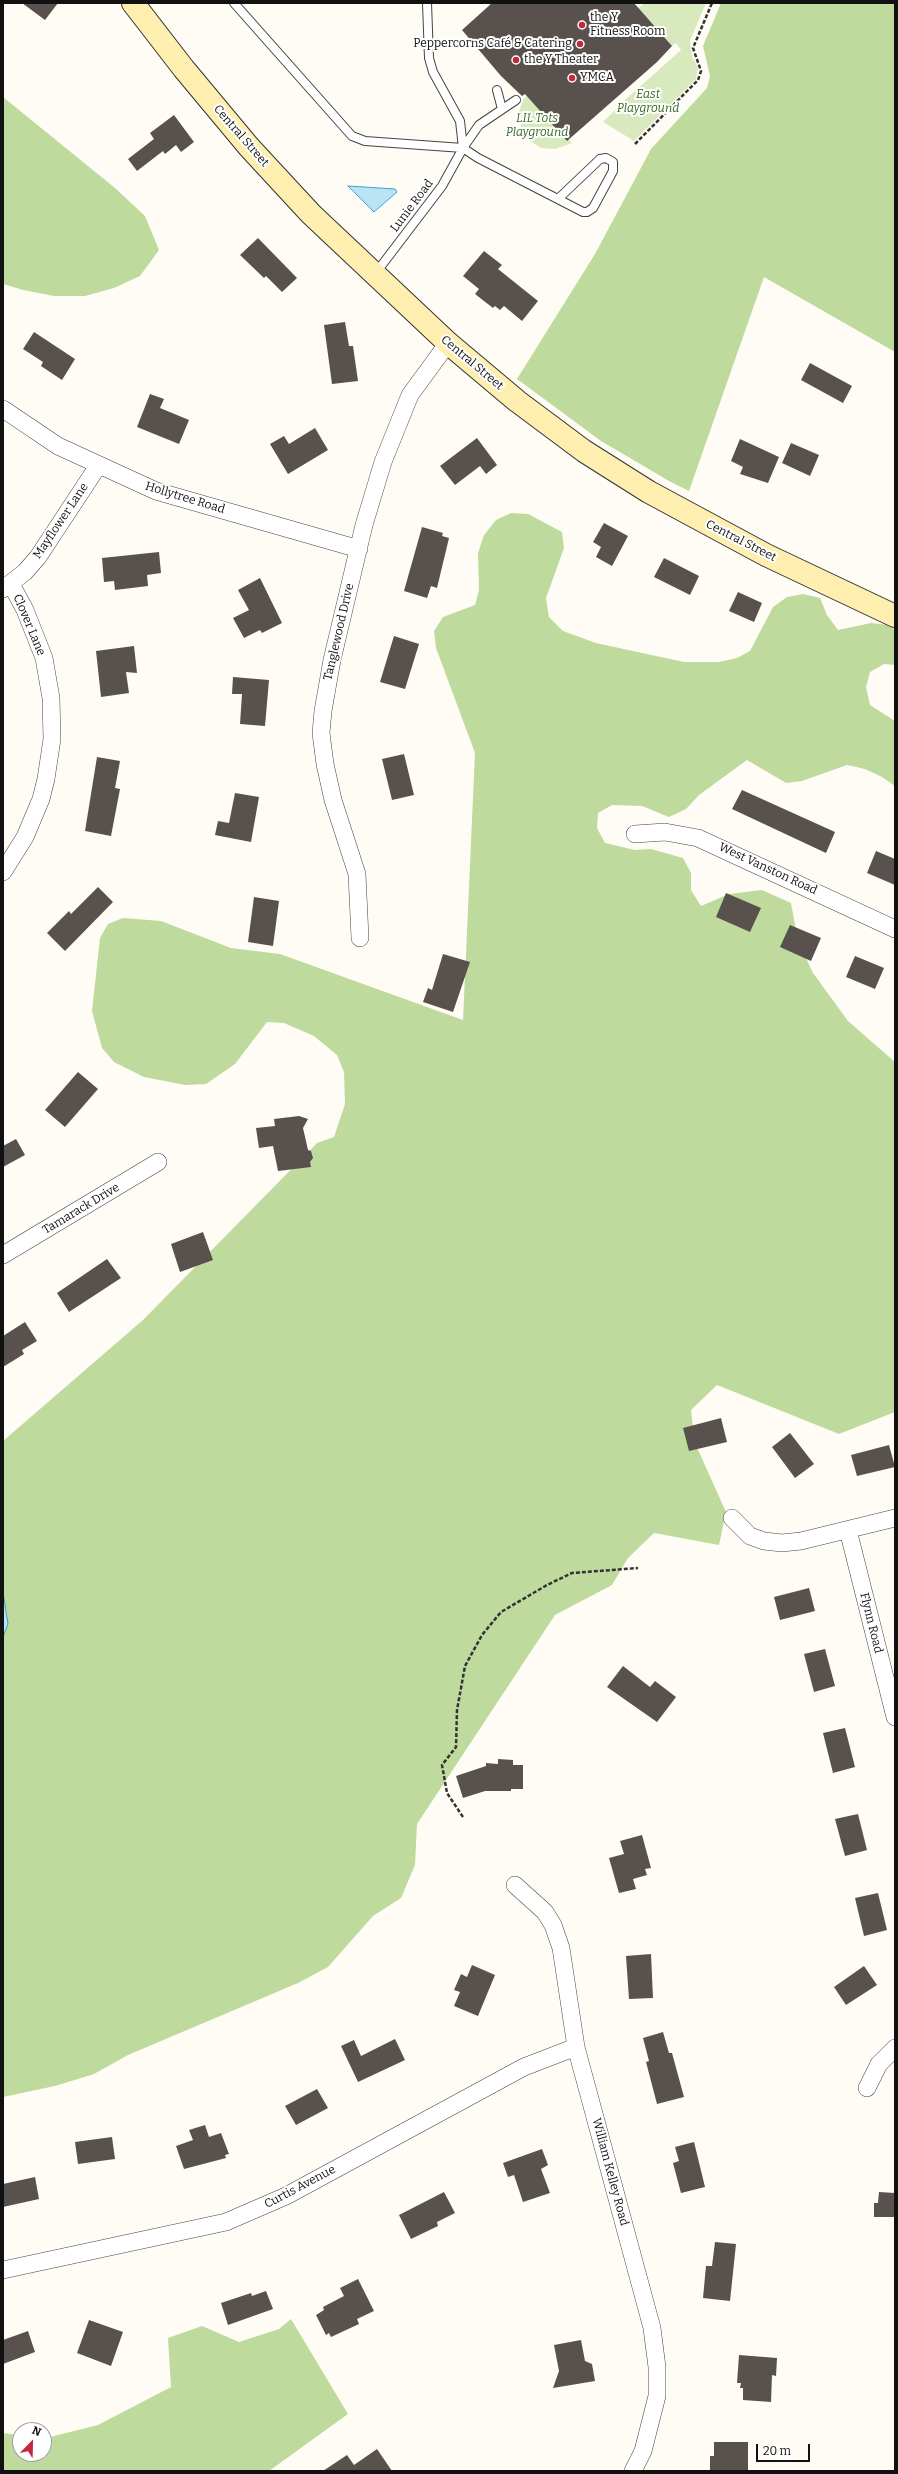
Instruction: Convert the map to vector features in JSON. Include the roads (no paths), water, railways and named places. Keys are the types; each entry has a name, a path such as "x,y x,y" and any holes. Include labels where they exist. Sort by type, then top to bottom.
{"main road":[{"name":"Central Street","path":"133,3 184,69 249,147 311,214 374,275 448,343 523,406 584,451 649,492 766,555 895,616"}],"street":[{"name":"Tanglewood Drive","path":"360,938 357,874 333,800 324,764 321,733 332,660 358,549 383,462 396,426 410,395 448,343"},
{"name":"Hollytree Road","path":"3,409 58,446 98,466 156,491 358,549"},
{"name":"Mayflower Lane","path":"7,586 25,572 50,541 98,466"},
{"name":"Clover Lane","path":"3,872 25,837 41,799 50,759 53,719 44,658 28,617 7,586"},
{"name":"West Vanston Road","path":"635,834 665,832 698,838 895,929"},
{"name":"Tamarack Drive","path":"3,1255 158,1162"},
{"path":"732,1518 750,1536 764,1541 782,1543 801,1541 895,1518"},
{"name":"Flynn Road","path":"848,1530 895,1717"},
{"name":"William Kelley Road","path":"515,1885 541,1908 553,1925 561,1948 576,2047 652,2328 657,2367 657,2396 643,2451 633,2471"},
{"name":"Curtis Avenue","path":"3,2270 226,2222 286,2196 524,2067 576,2047"},
{"path":"867,2088 879,2064 895,2048"}],"lane":[{"path":"234,3 352,136 365,141 463,148 558,199 583,212 591,211 613,171 613,162 606,158 600,159 558,199"},
{"path":"427,3 426,42 428,58 460,121 463,148"},
{"path":"497,90 502,109"},
{"name":"Lunie Road","path":"374,275 442,186 463,148 479,125 516,100"}],"water":[{"path":"348,186 395,189 397,192 374,212"},
{"path":"3,1592 8,1624 3,1637"}],"place":[{"name":"the Y Fitness Room","path":"582,25"},
{"name":"Peppercorns Café & Catering","path":"580,44"},
{"name":"the Y Theater","path":"516,60"},
{"name":"YMCA","path":"572,78"}],"park label":[{"name":"East Playground","path":"648,102"},
{"name":"LIL Tots Playground","path":"537,126"}]}
